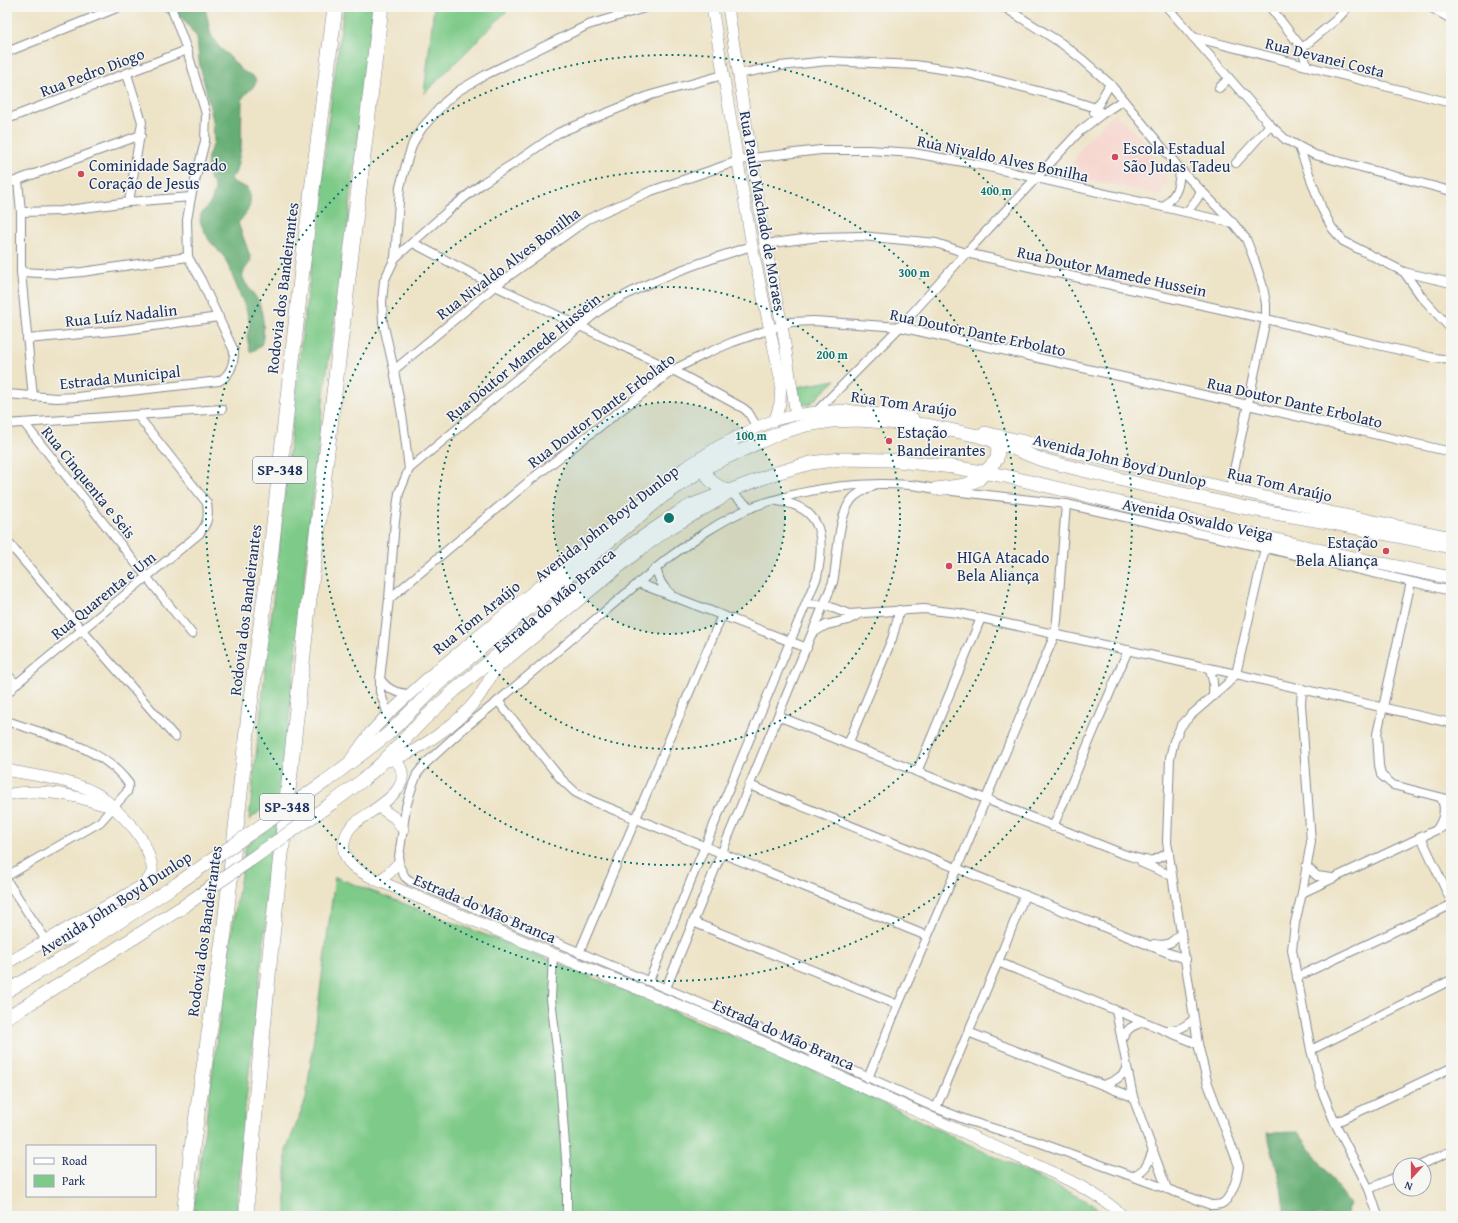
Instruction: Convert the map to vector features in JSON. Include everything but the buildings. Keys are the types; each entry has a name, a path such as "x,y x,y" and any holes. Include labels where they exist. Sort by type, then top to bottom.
{"highway":[{"name":"Rodovia dos Bandeirantes","path":"184,1216 192,1148 224,933 270,560 302,270 335,7"},
{"name":"SP-348","path":"247,1216 247,1197 270,955 309,599 381,7"}],"main road":[{"name":"Avenida John Boyd Dunlop","path":"7,991 134,913 326,782 388,734 442,680 662,497 706,467 779,433 806,425 832,421 913,421 927,425 975,432 1042,460 1135,483 1246,508 1451,547"},
{"path":"729,492 710,480 706,473 706,467 711,456 736,438"},
{"path":"936,489 966,485 973,482 997,459 998,449 995,441"},
{"name":"Avenida John Boyd Dunlop","path":"7,1017 181,908 363,780 388,761 423,720 455,690 634,543 692,505 776,473 811,463 841,459 889,460 985,472 1335,554 1451,578"},
{"path":"46,940 55,942 115,916 134,913"},
{"path":"7,1022 21,1009"}],"street":[{"path":"7,52 119,7"},
{"path":"171,7 187,50 206,114 206,128 201,159 191,197 187,220 188,257 219,317"},
{"path":"388,714 380,692 380,679 389,599 395,521 399,493 409,469 403,421 394,370 383,322 382,302 384,281 395,258 400,187 413,143 422,128 445,102 458,91 487,74 588,25 648,7"},
{"name":"Rua Paulo Machado de Moraes","path":"712,7 752,246 782,394 775,420"},
{"name":"Rua Paulo Machado de Moraes","path":"728,7 765,244 782,325 796,415"},
{"path":"1004,7 1061,43 1110,84 1180,169 1234,223 1246,239 1263,287 1266,304 1266,319 1230,489"},
{"path":"1166,7 1270,125 1285,139 1315,155 1451,191"},
{"path":"1270,7 1302,48 1306,66"},
{"path":"1302,48 1337,19 1348,7"},
{"path":"1430,7 1451,19"},
{"name":"Rua Devanei Costa","path":"1193,37 1451,103"},
{"name":"Rua Pedro Diogo","path":"7,120 187,50"},
{"path":"738,74 780,66 828,61 915,65 968,73 1061,97 1096,108 1102,114"},
{"path":"127,74 142,122 129,202"},
{"path":"395,258 449,210 484,182 558,133 651,95 723,75"},
{"path":"1219,88 1229,78"},
{"path":"1088,126 1096,108 1110,84"},
{"path":"816,412 900,328 966,252 1080,131 1123,100"},
{"path":"1236,163 1270,125"},
{"path":"7,184 141,135"},
{"path":"1298,147 1322,209 1332,228 1344,241 1404,272 1451,283"},
{"name":"Rua Nivaldo Alves Bonilha","path":"394,370 495,286 588,219 651,191 738,161 751,158 821,150 869,150 913,153 975,164 1234,223"},
{"path":"1164,207 1174,195 1179,185 1180,169"},
{"path":"18,180 21,212 21,272 33,397"},
{"path":"1187,212 1201,191"},
{"path":"21,212 61,211 129,202 191,197"},
{"name":"Rua Doutor Mamede Hussein","path":"765,244 819,237 861,236 936,243 966,252 1434,358 1451,360"},
{"path":"413,243 495,286 672,370 743,408 748,412 757,427"},
{"name":"Rua Doutor Mamede Hussein","path":"409,469 596,313 615,300 654,282 718,256 752,246"},
{"path":"21,272 60,274 188,257"},
{"path":"1404,272 1421,296 1451,329"},
{"name":"Rua Luíz Nadalin","path":"27,339 124,330 219,317"},
{"name":"Estrada Municipal","path":"7,394 56,398 77,397 219,381 226,377 230,370 234,360 234,351 219,317"},
{"name":"Rua Doutor Dante Erbolato","path":"389,599 533,478 672,370 733,342 791,322 814,321 900,328 1248,405 1451,452"},
{"path":"7,424 222,409"},
{"name":"Rua Tom Araújo","path":"796,415 846,410 913,421"},
{"path":"736,438 775,420 796,415"},
{"name":"Rua Quarenta e Um","path":"7,694 16,684 199,534 207,525 209,513 207,503 138,416"},
{"name":"Rua Cinquenta e Seis","path":"24,422 192,634"},
{"name":"Rua Tom Araújo","path":"975,432 1451,537"},
{"name":"Rua Tom Araújo","path":"346,766 370,733 388,714 432,674 684,468 719,446 736,438"},
{"path":"666,988 825,605 834,577 845,510 853,499 863,491 877,484"},
{"name":"Avenida Oswaldo Veiga","path":"462,730 656,568 695,539 732,516 751,508 772,500 824,487 877,484 911,485 1066,504 1451,591"},
{"path":"729,492 751,508"},
{"name":"Estrada do Mão Branca","path":"388,761 431,740 442,732 476,701 499,666 640,551 668,530 720,500 729,492"},
{"path":"649,981 817,577 822,545 816,523 810,515 802,509 786,502 772,500"},
{"path":"868,1078 1055,634 1066,504"},
{"path":"7,541 175,737"},
{"path":"462,730 426,763 417,774 411,790 406,807 398,864 405,877 410,882 666,988 813,1052 936,1108 969,1121 1038,1142 1211,1205 1220,1204 1228,1199 1239,1174 1240,1166 1207,1081 1198,1044 1167,842 1170,758 1174,741 1181,726 1236,674 1265,548"},
{"path":"656,568 664,589 674,596"},
{"path":"1412,582 1382,708 1376,742 1379,765 1381,775 1388,782 1397,787 1451,800"},
{"path":"638,583 807,648"},
{"path":"807,604 825,605 849,614 924,609 958,613 1451,723"},
{"path":"848,744 892,639 897,622 898,610"},
{"path":"813,633 826,625 848,620 861,614"},
{"path":"579,952 722,615"},
{"path":"917,772 981,618"},
{"path":"1054,827 1128,650"},
{"path":"1209,668 1214,685 1213,695"},
{"path":"7,674 16,684"},
{"path":"380,679 389,689 400,693 410,694"},
{"path":"1302,689 1301,704 1311,842 1295,923 1292,950 1311,1050 1322,1091 1335,1122 1369,1189 1378,1216"},
{"path":"498,701 561,779 575,792 592,801 635,819 928,936"},
{"path":"778,716 1123,854 1149,861 1158,859 1169,852"},
{"path":"7,721 92,752 106,761 122,775 129,784 127,792 100,822 7,876"},
{"path":"431,740 439,739 462,730"},
{"name":"Estrada do Mão Branca","path":"388,761 401,766 401,784 395,793 379,807 352,825 344,838 343,849 349,863 365,874 553,954 707,1017 1058,1174 1112,1206 1123,1216"},
{"path":"7,963 143,885 150,879 153,873 146,847 137,831 101,796 85,788 53,779 8,771"},
{"path":"8,771 17,780 20,792"},
{"path":"749,785 1186,959"},
{"path":"7,795 20,792 76,797 113,807"},
{"path":"1437,829 1443,820 1444,813 1442,798"},
{"path":"379,807 395,818 403,829"},
{"path":"1302,893 1451,823"},
{"path":"1421,837 1451,901"},
{"path":"1123,854 1172,876"},
{"path":"379,881 398,864"},
{"path":"1306,866 1317,876 1333,878"},
{"path":"7,882 46,940"},
{"path":"936,1108 1025,895"},
{"path":"1297,978 1451,905"},
{"path":"693,922 898,1005"},
{"path":"1140,941 1168,945 1181,933"},
{"path":"553,954 551,999 560,1073 567,1172 567,1216"},
{"path":"998,962 1198,1044"},
{"path":"1311,1050 1451,980"},
{"path":"1116,1011 1133,1096 1167,1189"},
{"path":"1162,1030 1176,1030 1185,1027 1194,1019"},
{"path":"1122,1039 1127,1030 1134,1025 1144,1022"},
{"path":"968,1032 1133,1096"},
{"path":"813,1052 825,1065 840,1076"},
{"path":"1335,1122 1451,1068"},
{"path":"1102,1085 1119,1079 1127,1070"},
{"path":"1133,1176 1148,1166 1153,1150"},
{"path":"1432,1160 1451,1151"},
{"path":"1369,1189 1392,1179"}],"shaded area":[{"name":"Escola Estadual São Judas Tadeu","path":"1114,113 1146,143 1165,176 1168,182 1161,195 1075,177 1070,168 1082,147"}],"green space":[{"path":"163,7 205,7 211,35 219,47 241,70 254,77 256,81 253,87 242,99 241,148 235,174 230,178 233,182 247,188 250,198 248,210 238,223 251,259 244,271 243,278 259,303 264,328 261,345 250,352 247,336 250,324 246,309 225,258 209,240 200,222 201,214 211,202 215,190 207,168 208,156 214,142 213,120 199,61 197,37 183,19 176,15 169,14 163,9"},
{"path":"344,7 374,7 345,246 324,393 281,794 249,820 302,335"},
{"path":"434,7 511,7 424,94"},
{"path":"836,380 809,405 803,404 798,399 798,387"},
{"path":"277,823 244,1118 237,1216 193,1216 230,942 246,845"},
{"path":"335,877 561,964 816,1071 1091,1203 1106,1216 286,1216 286,1151 306,1099"},
{"path":"1298,1132 1350,1204 1346,1216 1285,1216 1280,1180 1267,1133"}],"place":[{"name":"Escola Estadual São Judas Tadeu","path":"1115,157"},
{"name":"Cominidade Sagrado Coração de Jesus","path":"81,174"},
{"name":"Estação Bandeirantes","path":"889,441"},
{"name":"Estação Bela Aliança","path":"1386,551"},
{"name":"HIGA Atacado Bela Aliança","path":"949,566"}]}
